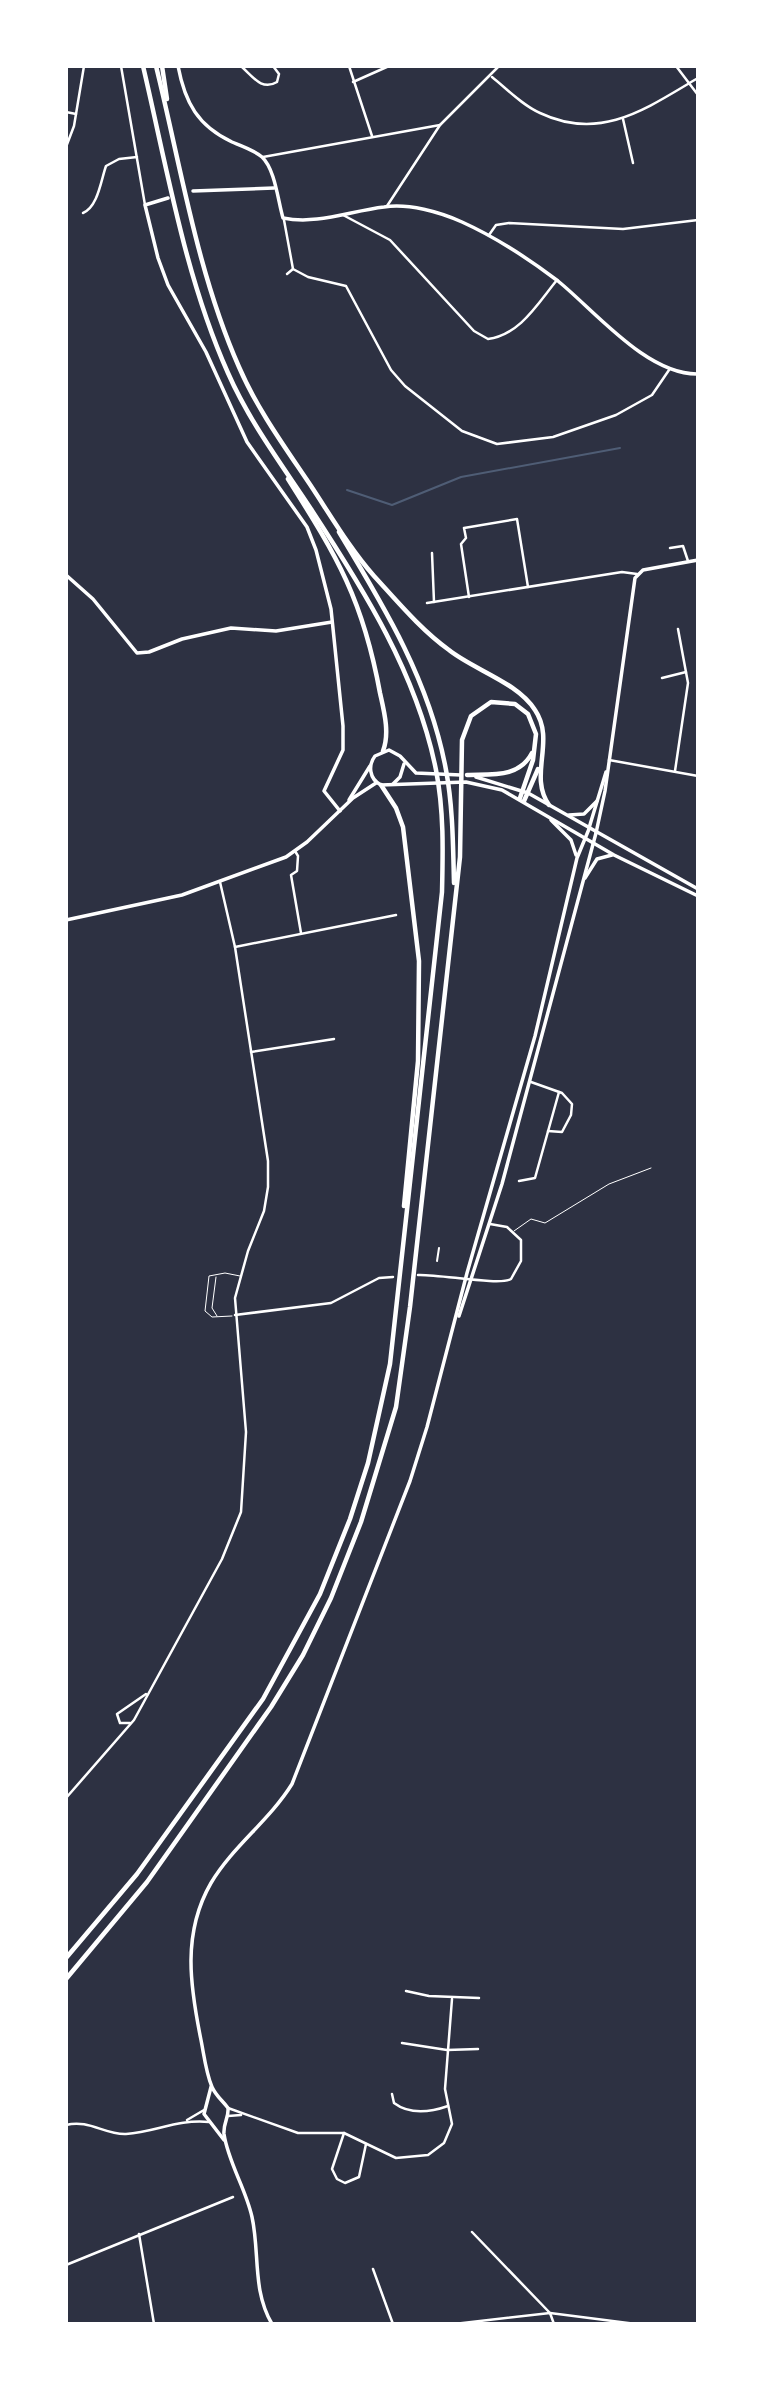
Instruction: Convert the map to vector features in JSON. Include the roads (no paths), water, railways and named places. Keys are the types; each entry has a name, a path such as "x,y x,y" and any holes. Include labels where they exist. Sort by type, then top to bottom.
{"highway":[{"path":"143,66 192,267 212,336 240,396 329,542 354,594 371,645 381,697 386,734 383,751"},
{"path":"156,66 207,279 239,369 264,416 371,573 428,634 466,663 528,701 543,726 545,744 539,785 549,805"},
{"path":"162,66 169,121"},
{"path":"273,450 360,585 397,654 426,730 440,795 443,836 442,892 398,1283"},
{"path":"321,501 400,633 433,718 450,795 455,895"},
{"path":"66,1979 147,1882 271,1707 303,1655 326,1609 361,1522 396,1407 460,857 462,740 471,716 491,702 515,704 528,714 536,734 536,746 525,792"},
{"path":"467,775 510,772 528,760 536,746"},
{"path":"522,799 541,761"},
{"path":"66,1958 137,1874 263,1699 315,1605 350,1519 368,1463 390,1364 418,1061 419,961 403,827 396,808 379,784"}],"main road":[{"path":"178,66 188,106 200,121 218,135 262,158 270,168 283,218 344,215 387,206 418,208 459,220 489,235 557,281 609,326 669,370 698,374"},
{"path":"193,191 274,188"},
{"path":"168,198 145,205 158,258 168,285 206,352 231,412 257,459 312,540 327,588 343,750 324,791 340,811"},
{"path":"470,1273 490,1224 531,1082 596,833 637,574 643,570 698,559"},
{"path":"66,575 93,599 125,642 137,653 149,652 182,639 231,628 276,631 332,622"},
{"path":"66,920 156,902 220,882 295,851 340,811 375,755 383,751 395,752 410,770 420,774 467,775 525,792 698,889"},
{"path":"225,2141 210,2123 204,2110 209,2102 211,2086 190,1973 190,1947 200,1904 233,1853 268,1818 296,1775 410,1481 535,1036 577,858 589,829 609,760"},
{"path":"393,784 402,773 404,762"},
{"path":"370,766 379,784"},
{"path":"346,804 379,784 423,782 486,785 522,799 592,843 698,896"},
{"path":"567,815 581,815 597,801"},
{"path":"542,811 572,840 577,858"},
{"path":"582,883 597,859 614,855"},
{"path":"565,910 575,912"},
{"path":"535,1036 542,1038"},
{"path":"513,1113 521,1115"},
{"path":"482,1223 490,1224"},
{"path":"211,2086 219,2100 228,2108 228,2116 223,2123 225,2141 253,2219 256,2271 262,2302 272,2323"},
{"path":"209,2102 219,2100"},
{"path":"210,2123 223,2123"}],"street":[{"path":"66,147 76,114 84,66"},
{"path":"121,66 145,205"},
{"path":"243,67 262,85 270,86 277,82 279,75 277,68 273,66"},
{"path":"349,66 372,136"},
{"path":"353,82 389,66"},
{"path":"387,206 440,125 492,76 499,66"},
{"path":"676,66 698,94"},
{"path":"492,76 540,113 582,124 623,119 698,78"},
{"path":"66,112 76,114"},
{"path":"623,119 633,163"},
{"path":"262,158 440,125"},
{"path":"83,213 88,211 95,200 106,166 119,159 137,157"},
{"path":"344,215 390,240 474,331 488,339 505,335 522,322 557,281"},
{"path":"283,218 293,269"},
{"path":"489,235 496,225 509,222 623,229 698,220"},
{"path":"287,274 293,269"},
{"path":"293,269 308,277 346,286 391,370 405,386 455,427 489,442 524,443 562,435 612,416 652,395 669,370"},
{"path":"469,597 461,544 466,538 464,528 517,519 528,587"},
{"path":"670,548 683,546 688,561"},
{"path":"432,553 434,602"},
{"path":"427,603 622,572 637,574"},
{"path":"675,771 688,683 678,629"},
{"path":"662,677 686,672"},
{"path":"609,760 698,776"},
{"path":"295,851 298,856 296,871 291,875 301,933"},
{"path":"66,1798 134,1720 222,1559 242,1512 246,1432 235,1315 240,1276 264,1211 268,1161 235,947 220,882"},
{"path":"235,947 396,915"},
{"path":"251,1052 334,1039"},
{"path":"531,1082 559,1092 572,1104 571,1115 562,1132 548,1131"},
{"path":"519,1181 535,1178 559,1092"},
{"path":"418,1275 445,1274 505,1282 511,1279 521,1261 521,1240 514,1231 490,1224"},
{"path":"437,1261 439,1248"},
{"path":"235,1315 331,1303 379,1278 393,1276"},
{"path":"134,1720 122,1724 118,1721 117,1714 146,1694"},
{"path":"406,1991 452,1998 478,1998"},
{"path":"228,2108 299,2133 344,2133 396,2158 428,2155 436,2151 450,2133 449,2105 444,2089 452,1998"},
{"path":"402,2043 447,2050 478,2049"},
{"path":"392,2094 394,2103 405,2110 430,2111 449,2105"},
{"path":"66,2125 86,2123 126,2134 187,2120 204,2110"},
{"path":"228,2116 244,2114"},
{"path":"187,2120 210,2123"},
{"path":"344,2133 332,2169 337,2179 345,2183 359,2177 366,2144"},
{"path":"66,2265 233,2197"},
{"path":"472,2232 550,2313 554,2323"},
{"path":"139,2234 154,2323"},
{"path":"373,2269 393,2323"},
{"path":"454,2323 550,2313 636,2323"}],"lane":[{"path":"514,1231 531,1219 545,1223 609,1184 650,1168"},
{"path":"217,1275 212,1308 218,1317"},
{"path":"235,1315 212,1317 205,1311 209,1276 240,1276"}],"waterway":[{"path":"347,490 392,505 461,477 620,448"}]}
